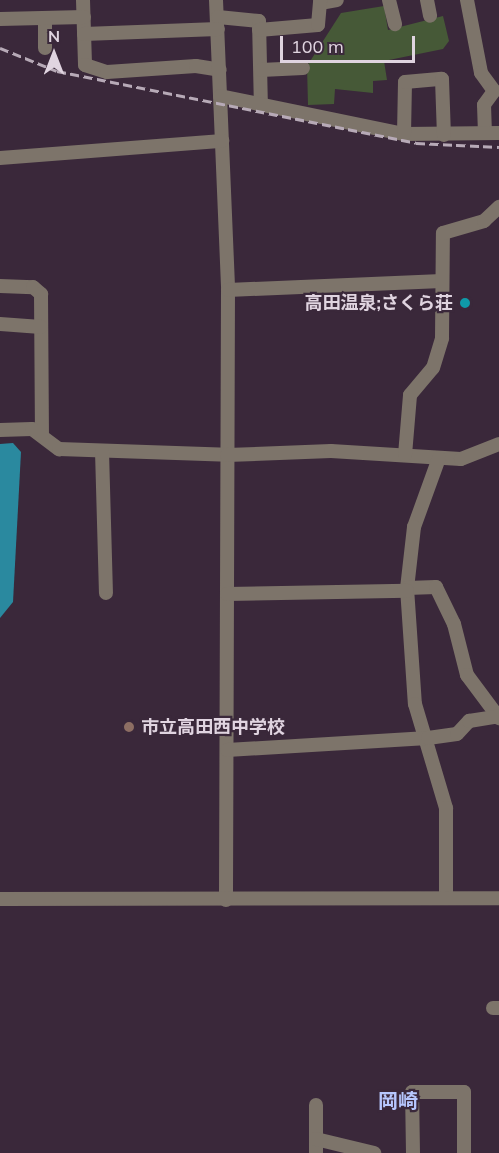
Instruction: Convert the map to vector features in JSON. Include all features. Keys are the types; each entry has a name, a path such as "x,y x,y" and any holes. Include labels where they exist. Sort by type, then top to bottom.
{"street":[{"path":"84,0 86,65 107,72 196,66 220,70"},
{"path":"216,0 228,290 226,900"},
{"path":"259,30 318,25 320,2 337,0"},
{"path":"389,0 395,24"},
{"path":"427,0 430,16"},
{"path":"220,96 405,134 492,133 484,105 494,91 482,73 467,0"},
{"path":"0,19 84,17"},
{"path":"84,34 218,23 255,17 259,30 261,106"},
{"path":"45,18 45,48"},
{"path":"261,70 303,68"},
{"path":"405,134 405,82 442,79 444,135"},
{"path":"0,158 222,141"},
{"path":"405,455 410,394 433,368 442,338 443,232 484,221 499,207"},
{"path":"228,290 442,280"},
{"path":"0,286 33,287 41,294 42,434"},
{"path":"0,324 41,327"},
{"path":"0,430 42,434 60,449 227,455 331,451 460,459 499,444"},
{"path":"102,451 106,593"},
{"path":"439,458 414,527 407,589 415,704 428,738 446,808 446,898"},
{"path":"227,594 436,587 454,624 467,675 499,717 469,721 457,734 428,738 227,750"},
{"path":"0,899 226,900 499,897"},
{"path":"413,1153 412,1092 464,1092 464,1153"},
{"path":"316,1105 316,1146 375,1153"}],"green space":[{"path":"384,6 388,30 443,16 449,41 443,49 384,61 387,80 373,81 373,93 335,89 334,104 308,105 307,66 341,13"}],"water":[{"path":"13,443 21,452 13,602 0,618 0,444"}],"railway":[{"path":"0,48 57,71 416,143 499,147"}],"place":[{"name":"高田温泉;さくら荘","path":"465,303"},
{"name":"市立高田西中学校","path":"129,727"}],"district":[{"name":"岡崎","path":"398,1100"}]}
